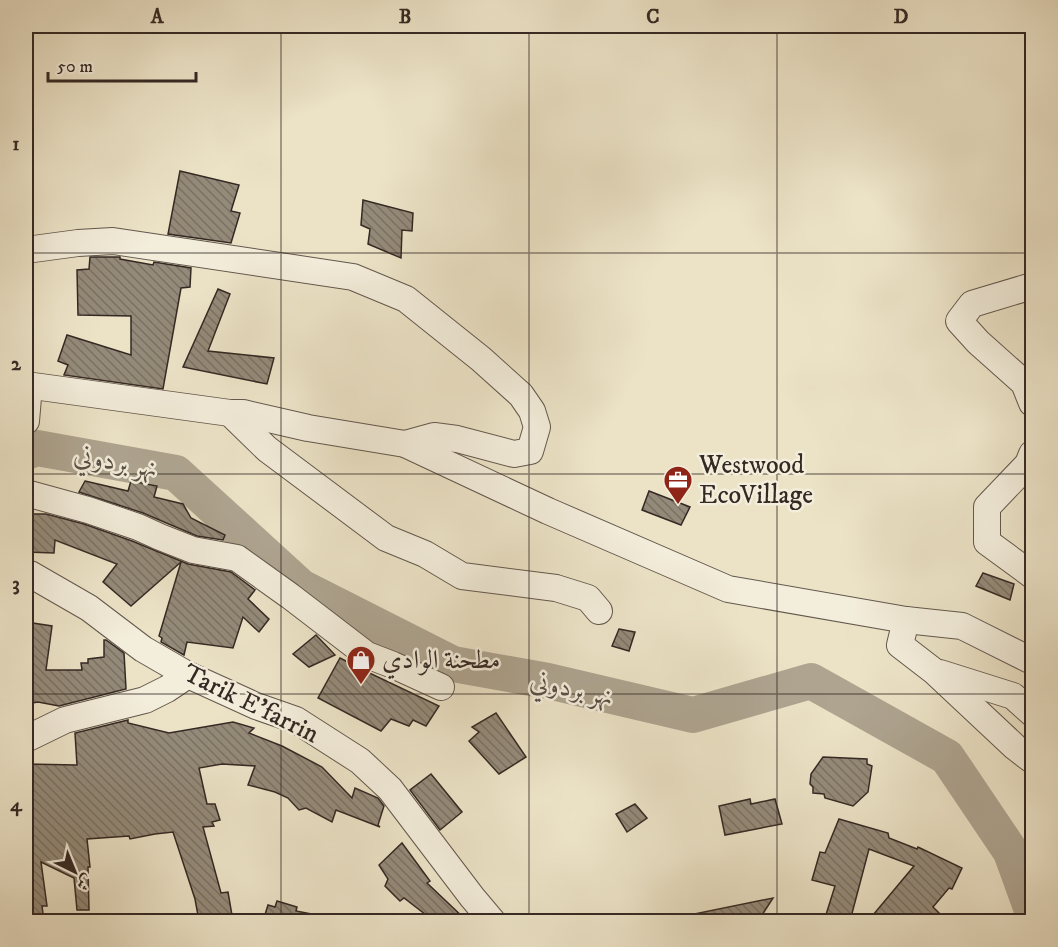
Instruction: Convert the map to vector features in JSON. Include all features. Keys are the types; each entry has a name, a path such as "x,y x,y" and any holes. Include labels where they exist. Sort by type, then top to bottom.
{"street":[{"path":"26,250 113,241 353,277 406,299 481,359 521,395 532,411 537,427 530,451 514,454 457,439 434,436 405,444"},
{"path":"1032,286 972,304 959,321 978,342 1024,383 1032,404"},
{"path":"26,421 27,386 243,413 309,428 405,444 548,511 728,589 906,620 962,626 1032,660"},
{"path":"230,413 267,449 386,538 425,555 462,576 556,588 588,598 599,611"},
{"path":"1032,454 1028,464 987,507 987,542 1032,575"},
{"path":"26,493 108,516 193,550 237,558 367,656 441,687"},
{"name":"Tarik E'farrin","path":"26,574 30,574 89,608 143,649 188,675 256,706 296,720 360,761 390,789 493,921"},
{"path":"906,620 900,645 935,672 1032,760"},
{"path":"935,672 1013,696 1032,713"},
{"path":"26,739 65,720 145,700 188,675"}],"building":[{"path":"180,171 239,185 231,211 240,213 231,243 168,234"},
{"path":"363,200 413,213 412,231 402,230 401,258 368,244 370,229 361,225"},
{"path":"90,257 120,257 120,259 153,265 154,262 191,268 190,287 181,288 163,389 64,375 68,365 58,361 67,335 131,355 131,316 78,315 77,270 89,269"},
{"path":"218,289 230,294 208,351 274,358 267,384 183,367"},
{"path":"85,481 128,491 131,481 157,486 154,497 183,504 191,518 225,535 223,540 197,536 143,513 79,492"},
{"path":"649,491 690,507 681,525 642,510"},
{"path":"26,514 46,514 84,524 188,564 231,572 255,590 248,599 269,619 259,632 243,617 233,648 187,642 184,655 161,642 162,638 159,636 181,562 131,606 103,582 117,564 55,540 54,553 26,552"},
{"path":"983,573 1014,584 1010,600 976,586"},
{"path":"26,622 52,626 46,670 82,670 81,663 88,663 88,659 104,657 104,640 106,640 124,653 126,689 59,706 38,702 26,704"},
{"path":"619,629 635,632 629,651 612,646"},
{"path":"316,635 335,655 309,667 293,654"},
{"name":"مطحنة الوادي","path":"340,658 439,706 426,726 413,720 409,726 391,719 381,731 318,698"},
{"path":"496,713 526,757 499,774 469,741 479,732 472,727"},
{"path":"128,720 128,723 169,733 233,722 254,728 249,733 282,746 322,767 352,798 355,788 378,798 384,806 378,825 380,827 336,810 332,822 306,808 299,810 288,798 248,785 255,766 222,764 199,768 207,804 215,804 220,820 212,822 214,826 203,827 221,893 228,892 233,921 199,921 195,899 173,832 130,839 129,836 87,839 90,867 88,867 89,910 77,910 74,878 41,862 47,906 42,906 44,921 26,921 26,764 77,765 75,733"},
{"path":"823,757 867,759 867,764 872,766 868,792 853,806 825,798 824,794 813,793 813,787 810,784 811,774"},
{"path":"431,774 462,812 440,830 410,790"},
{"path":"750,799 751,804 775,799 782,824 725,835 719,806"},
{"path":"635,804 647,818 627,832 616,814"},
{"path":"839,819 888,833 889,838 917,849 918,847 962,868 952,889 949,888 933,907 947,921 868,921 914,866 869,849 850,921 824,921 835,886 812,880 820,852 825,853"},
{"path":"402,843 430,881 427,883 467,921 434,921 404,898 400,901 385,886 388,879 379,865"},
{"path":"773,898 762,915 764,921 695,921 694,914"},
{"path":"277,901 297,907 296,911 312,914 311,921 263,921 268,905 275,907"}],"waterway":[{"name":"نهر بردوني","path":"26,452 37,448 176,473 301,587 453,664 548,681 693,715 811,681 947,757 1011,852 1032,910"}],"place":[{"name":"Westwood EcoVillage","path":"678,506"},
{"name":"مطحنة الوادي","path":"361,686"}]}
